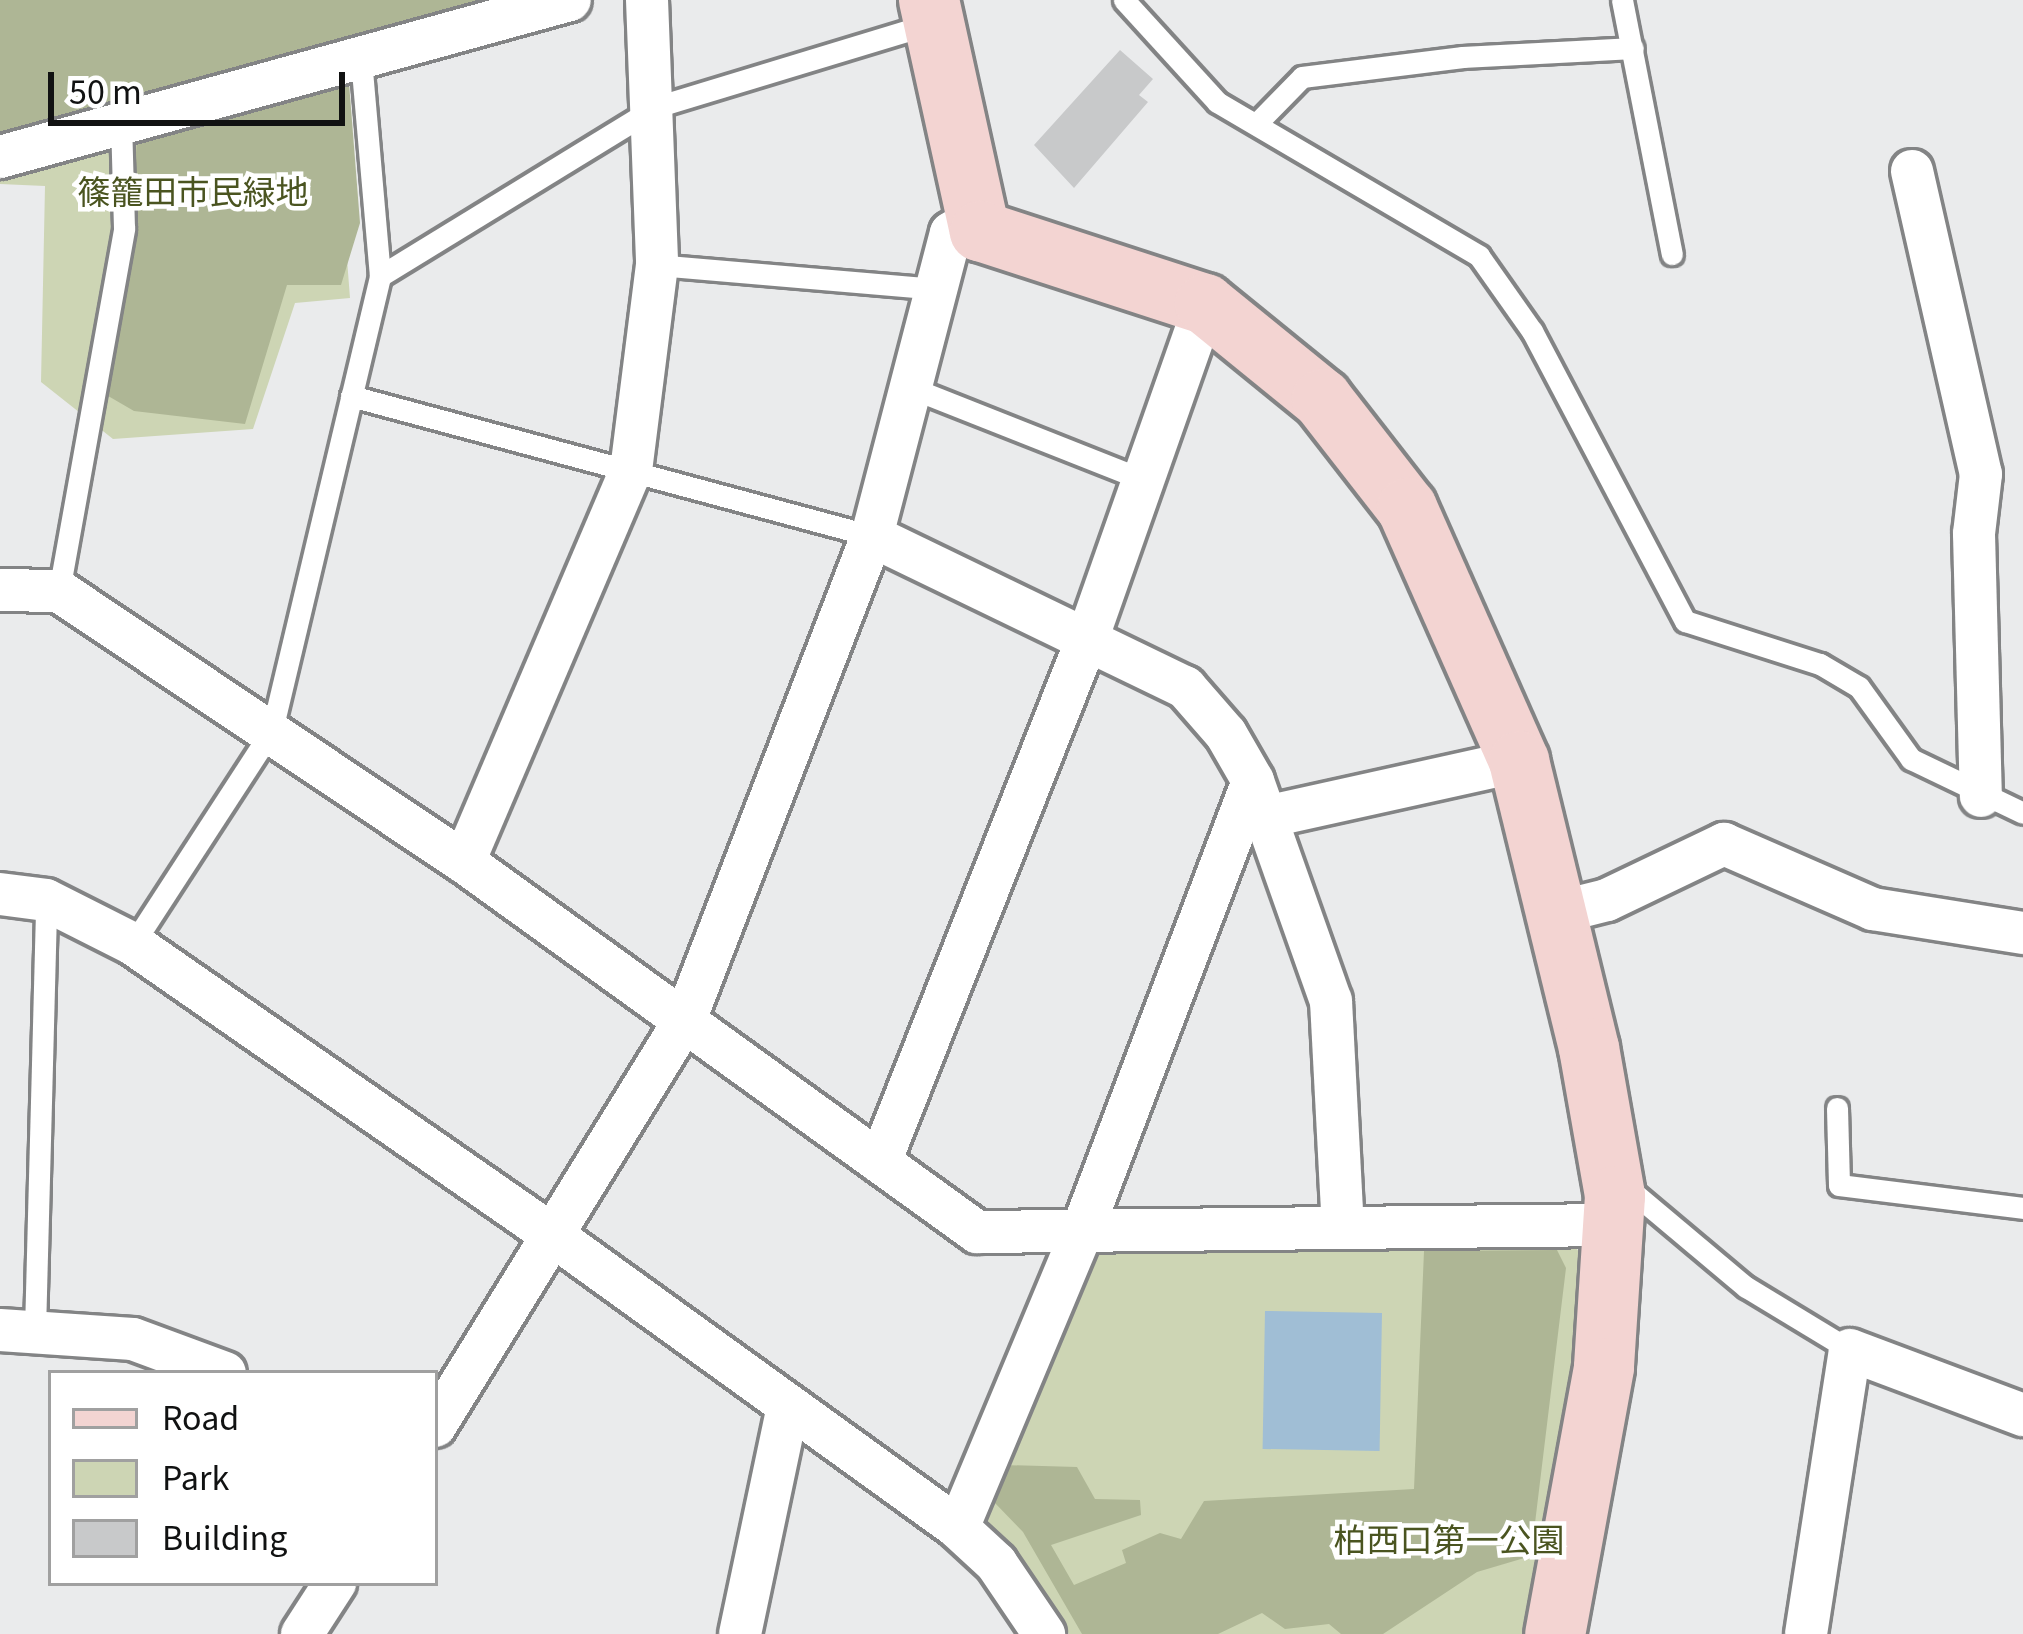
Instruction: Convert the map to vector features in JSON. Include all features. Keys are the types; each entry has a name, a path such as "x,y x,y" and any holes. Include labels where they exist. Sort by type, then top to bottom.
{"street":[{"path":"0,158 570,0"},
{"path":"464,862 631,470 657,265 656,107 647,0"},
{"path":"932,11 973,219 1002,240 1205,304 1266,348 1364,445 1407,508 1519,761 1559,913 1614,1210 1604,1368 1555,1634"},
{"path":"1912,171 1981,474 1974,534 1981,796"},
{"path":"438,1421 685,1020 872,536 951,233 973,219"},
{"path":"880,1162 1089,634 1205,304"},
{"path":"872,536 1089,634 1185,687 1260,799 1331,1001 1343,1228"},
{"path":"0,590 59,591 272,730 464,862 977,1232 1343,1228 1614,1210"},
{"path":"1260,799 1519,761"},
{"path":"958,1528 1260,799"},
{"path":"1559,913 1607,900 1724,844 1873,909 2023,932"},
{"path":"0,894 46,900 133,944 555,1237 958,1528 996,1563 1044,1634"},
{"path":"17,1330 133,1339 217,1370"},
{"path":"1806,1634 1850,1350 2023,1415"},
{"path":"740,1634 788,1407"},
{"path":"302,1634 333,1586"}],"lane":[{"path":"1124,0 1205,91 1258,122 1328,173 1479,256 1532,332 1684,621 1820,664 1859,687 1911,759 2023,813"},
{"path":"1622,0 1672,254"},
{"path":"380,276 656,107 932,11"},
{"path":"1258,122 1302,77 1462,57 1634,48"},
{"path":"133,944 272,730 380,276 361,58"},
{"path":"59,591 124,228 121,121"},
{"path":"657,265 938,289"},
{"path":"914,389 1144,480"},
{"path":"351,397 872,536"},
{"path":"17,1330 46,900"},
{"path":"1838,1108 1839,1185 2023,1208"},
{"path":"1614,1210 1636,1194 1746,1287 1850,1350"}],"green space":[{"name":"篠籠田市民緑地","path":"0,0 330,39 350,298 295,303 253,429 113,439 41,382 45,186 0,184"},
{"path":"0,0 487,0 0,147"},
{"path":"349,83 360,223 341,285 287,285 245,424 134,411 103,393 129,257 137,138"},
{"name":"柏西口第一公園","path":"1572,1243 1580,1253 1580,1317 1525,1634 1069,1634 987,1520 984,1501 1099,1244"},
{"name":"柏西口第一公園","path":"1557,1250 1566,1268 1531,1556 1477,1572 1383,1634 1341,1634 1329,1624 1285,1629 1262,1613 1218,1634 1082,1634 1023,1532 994,1502 1003,1465 1077,1467 1095,1499 1140,1500 1141,1515 1051,1545 1074,1585 1126,1563 1122,1550 1160,1533 1181,1539 1204,1501 1414,1489 1424,1251"}],"water":[{"path":"1265,1311 1382,1313 1380,1451 1263,1449"}],"building":[{"path":"1120,50 1153,79 1139,95 1148,102 1074,188 1034,145"}]}
